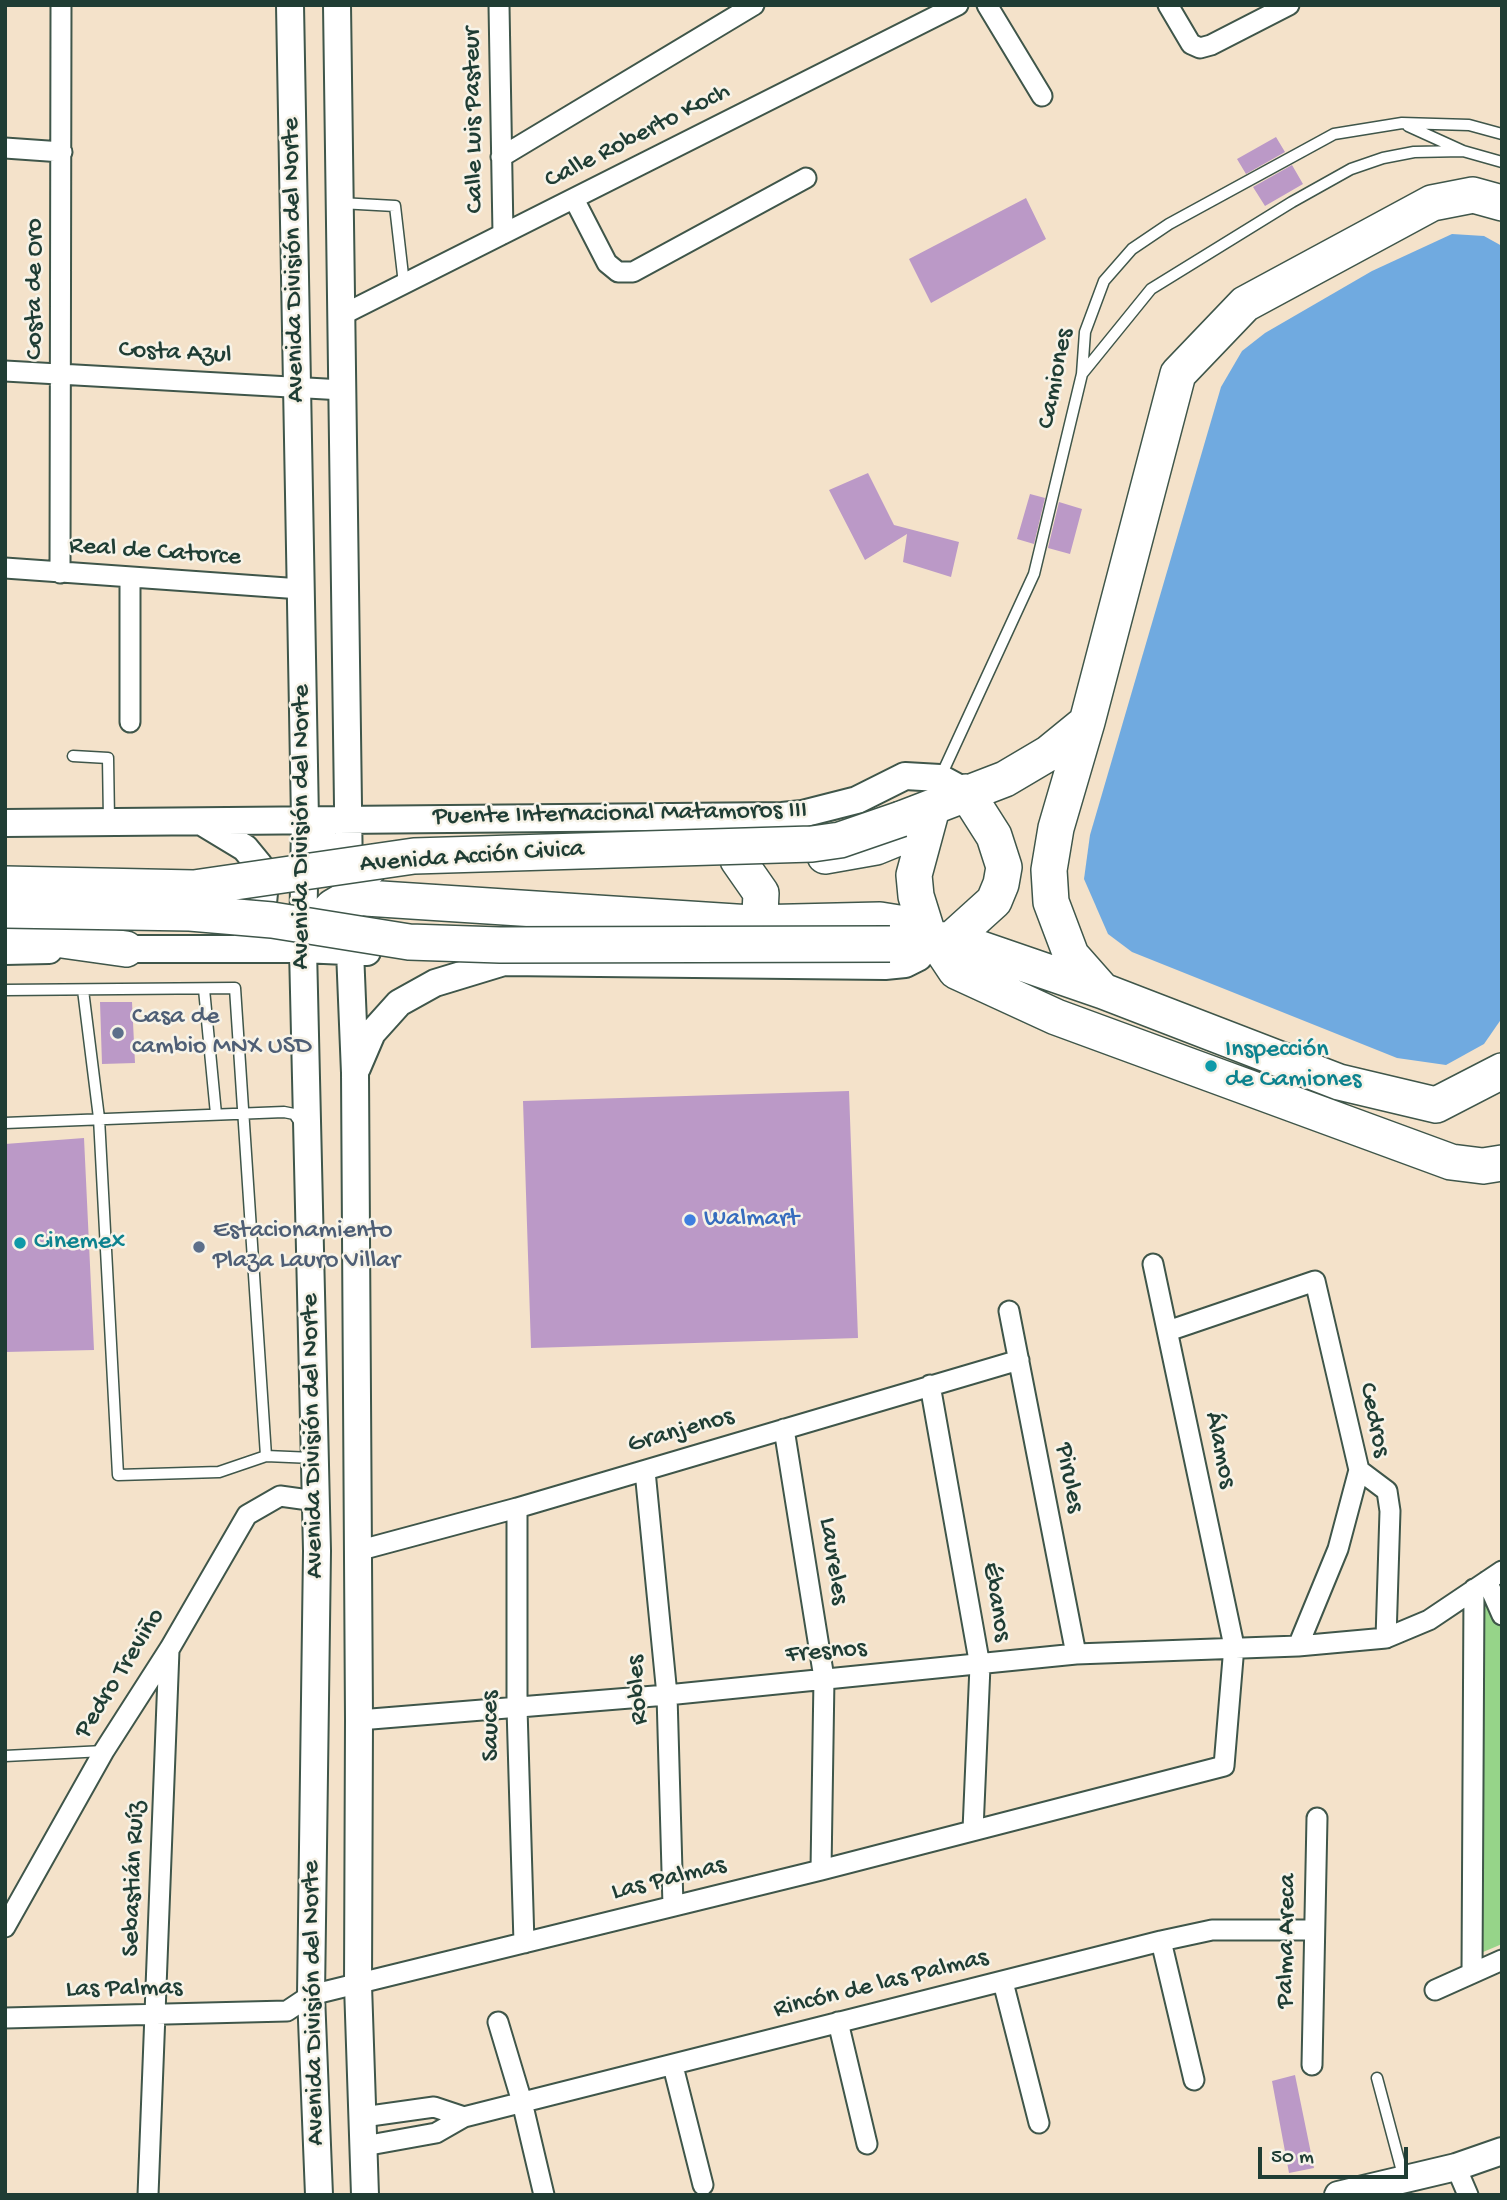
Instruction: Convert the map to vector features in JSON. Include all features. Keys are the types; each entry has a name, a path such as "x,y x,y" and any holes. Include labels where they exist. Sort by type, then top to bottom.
{"highway":[{"path":"1103,991 1072,955 1051,902 1049,870 1056,828 1087,722 1178,374 1245,304 1432,203 1473,195 1502,203"},
{"name":"Puente Internacional Matamoros III","path":"934,801 1004,779 1049,753 1087,722"},
{"path":"350,882 832,856 876,847 934,801"},
{"path":"5,910 190,913 272,920 409,942 500,945 890,944 939,940 994,901 1004,867 994,836 934,801"},
{"path":"934,801 914,875 916,896 956,971 1007,995 1372,1135 1451,1162 1483,1166 1502,1163"},
{"name":"Avenida Acción Civica","path":"5,884 194,888 414,856 813,844 840,840 934,801"},
{"path":"305,820 350,882 751,923 880,920 905,924 939,940 1103,991 1339,1082 1436,1105"},
{"path":"738,860 761,894 760,914 751,923"},
{"path":"303,949 320,921 350,882"},
{"path":"5,932 126,949"},
{"path":"1372,1135 1393,1131 1502,1071"}],"main road":[{"name":"Avenida División del Norte","path":"290,5 305,820 303,949 316,1501 311,1995 319,2195"},
{"name":"Avenida División del Norte","path":"337,5 350,951 355,1073 358,1985 365,2195"},
{"name":"Puente Internacional Matamoros III","path":"305,820 792,815 857,800 905,776 934,801"},
{"path":"5,822 305,820"},
{"path":"200,821 245,848 259,865 265,883 263,903 252,925 233,940 212,950"},
{"path":"5,951 303,949 504,962 885,966 905,964 919,957 939,940"},
{"path":"355,1073 372,1033 400,1003 435,983 504,962"},
{"path":"314,1458 356,1460"},
{"path":"1338,2195 1457,2167 1502,2151"}],"street":[{"name":"Costa de Oro","path":"60,573 63,375 61,5"},
{"name":"Calle Luis Pasteur","path":"499,5 503,234"},
{"path":"501,157 754,5"},
{"name":"Calle Roberto Koch","path":"342,315 958,5"},
{"path":"986,5 1042,96"},
{"path":"1168,5 1191,44 1200,48 1289,5"},
{"path":"5,148 62,152"},
{"path":"574,199 607,263 618,272 633,272 806,178"},
{"name":"Costa Azul","path":"5,371 343,390"},
{"name":"Real de Catorce","path":"5,568 130,579 301,589"},
{"path":"130,579 130,722"},
{"name":"Álamos","path":"1153,1264 1234,1646"},
{"name":"Cedros","path":"1168,1331 1315,1281 1359,1470 1338,1549 1298,1646"},
{"name":"Pirules","path":"1009,1311 1076,1654"},
{"name":"Granjenos","path":"357,1551 517,1508 1019,1360"},
{"name":"Ébanos","path":"929,1385 980,1666 973,1830"},
{"name":"Laureles","path":"784,1429 824,1678 821,1870"},
{"path":"1359,1470 1387,1490 1391,1511 1386,1638"},
{"name":"Robles","path":"645,1471 667,1695 673,1906"},
{"name":"Pedro Treviño","path":"5,1927 104,1751 170,1648 247,1515 280,1496 316,1501"},
{"name":"Sauces","path":"517,1508 517,1708 524,1943"},
{"path":"1488,1580 1502,1615"},
{"path":"1472,1973 1488,1580"},
{"name":"Fresnos","path":"359,1720 667,1695 824,1678 980,1666 1076,1654 1234,1646 1298,1646 1386,1638 1429,1620 1488,1580"},
{"name":"Las Palmas","path":"5,2018 286,2011 311,1995 821,1870 1224,1766 1234,1646"},
{"name":"Sebastián Ruíz","path":"148,2195 170,1648"},
{"name":"Palma Areca","path":"1312,2065 1317,1818"},
{"name":"Rincón de las Palmas","path":"464,2116 673,2066 1161,1941 1212,1930 1313,1930"},
{"path":"1161,1941 1194,2080"},
{"path":"1435,1990 1502,1960"},
{"path":"1003,1982 1039,2123"},
{"path":"498,2022 522,2102 544,2195"},
{"path":"838,2022 867,2144"},
{"path":"673,2066 703,2185"},
{"path":"363,2117 434,2106 464,2116"},
{"path":"364,2146 436,2133 464,2116"},
{"path":"1457,2167 1468,2195"}],"lane":[{"path":"1402,123 1463,151 1502,162"},
{"name":"Camiones","path":"934,801 1034,574 1082,374 1085,332 1104,281 1132,249 1170,224 1334,134 1364,127 1402,123 1469,125 1502,134"},
{"path":"1082,374 1151,289 1292,202 1352,169 1383,158 1415,152 1463,151"},
{"path":"340,203 395,206 404,284"},
{"path":"73,756 108,758 109,822"},
{"path":"5,990 235,988 266,1456"},
{"path":"202,989 214,1114"},
{"path":"83,990 99,1118 118,1475 219,1472 266,1456 314,1458"},
{"path":"284,1112 294,1106 306,1089"},
{"path":"5,1123 284,1112 294,1114 307,1140"},
{"path":"5,1756 104,1751"},
{"path":"1377,2078 1404,2179"}],"green space":[{"path":"1490,1598 1502,1626 1502,1944 1476,1955 1478,1606"}],"water":[{"path":"1452,234 1484,236 1502,246 1502,1018 1484,1044 1446,1065 1397,1058 1132,952 1108,934 1084,879 1090,835 1221,387 1242,351 1265,333 1372,271"}],"building":[{"path":"1276,137 1285,152 1246,174 1237,159"},
{"path":"1292,165 1303,184 1265,206 1253,187"},
{"path":"1026,198 1046,239 931,303 909,259"},
{"path":"868,473 894,525 959,542 951,577 903,562 907,534 865,560 829,490"},
{"path":"1030,494 1045,498 1034,544 1017,539"},
{"path":"1059,502 1082,509 1070,554 1048,548"},
{"name":"Casa de cambio MNX USD","path":"100,1002 132,1002 135,1063 102,1064"},
{"name":"Walmart","path":"849,1091 858,1338 531,1348 523,1101"},
{"path":"84,1138 94,1350 5,1352 5,1144"},
{"path":"1295,2075 1314,2168 1289,2173 1272,2081"}],"place":[{"name":"Casa de cambio MNX USD","path":"118,1033"},
{"name":"Inspección de Camiones","path":"1211,1066"},
{"name":"Walmart","path":"690,1220"},
{"name":"Cinemex","path":"20,1243"},
{"name":"Estacionamiento Plaza Lauro Villar","path":"199,1247"}]}
